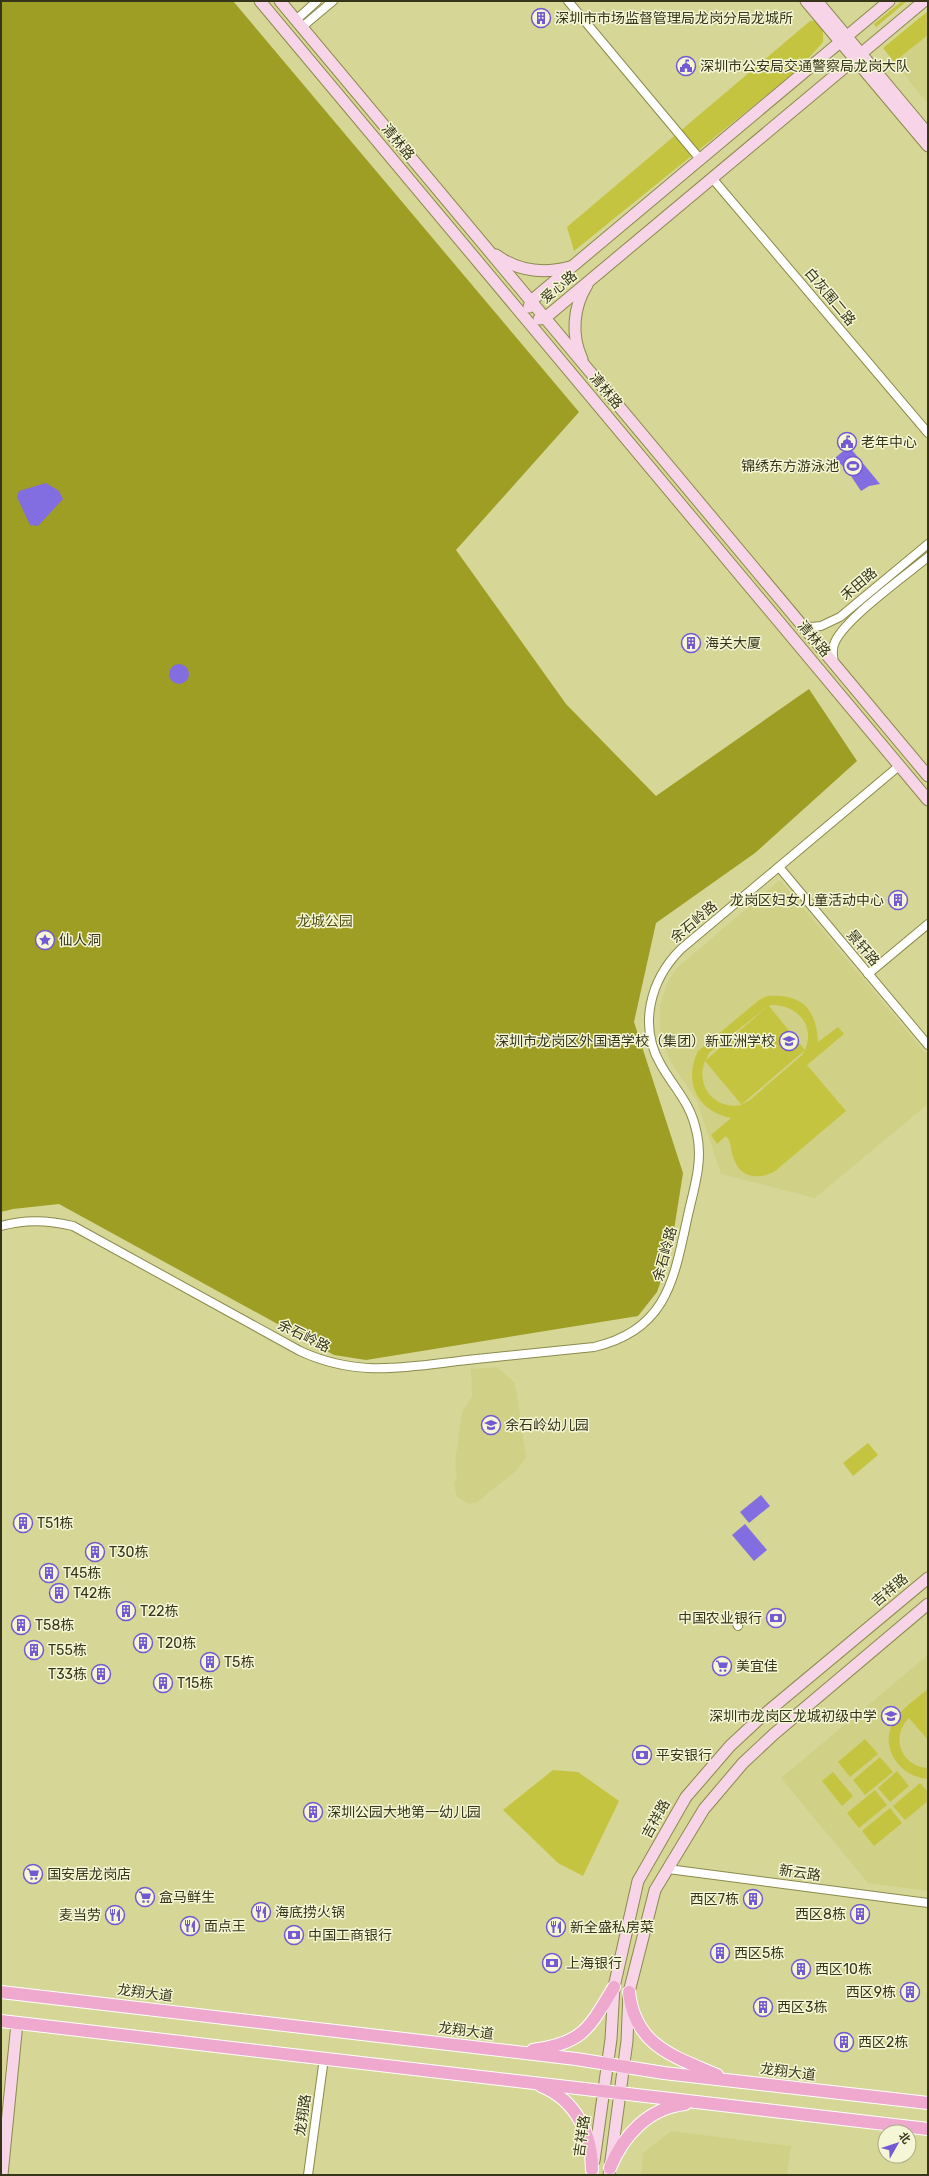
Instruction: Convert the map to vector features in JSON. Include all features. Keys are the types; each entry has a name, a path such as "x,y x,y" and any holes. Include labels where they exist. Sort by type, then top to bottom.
{"main road":[{"name":"清林路","path":"260,1 928,800"},
{"name":"清林路","path":"280,1 928,776"},
{"path":"806,1 844,39"},
{"path":"817,1 844,39 928,146"},
{"name":"爱心路","path":"889,1 531,301 527,320 545,318 924,1"},
{"path":"858,56 928,134"},
{"path":"486,248 503,260 519,267 547,271 573,266"},
{"path":"587,368 578,350 575,325 579,302 590,280"},
{"name":"吉祥路","path":"592,2172 607,2064 614,1987 638,1881 686,1797 730,1746 760,1718 928,1578"},
{"path":"609,2172 623,2066 629,1992 655,1890 704,1809 744,1763 774,1734 928,1604"},
{"path":"518,2052 545,2048 564,2043 583,2033 591,2025 614,1987"},
{"name":"龙翔大道","path":"1,1992 518,2052 729,2080 928,2103"},
{"path":"629,1992 635,2019 652,2042 668,2054 729,2080"},
{"path":"1,2021 928,2129"},
{"path":"2,2175 17,2022"},
{"path":"514,2080 543,2087 556,2094 577,2114 590,2141 592,2172"},
{"path":"609,2172 616,2153 625,2138 651,2116 682,2104 699,2102"}],"street":[{"path":"299,24 317,1"},
{"path":"299,24 333,1"},
{"path":"568,1 700,159"},
{"name":"白灰围二路","path":"712,178 928,433"},
{"name":"禾田路","path":"800,624 811,627 821,626 840,617 928,544"},
{"name":"禾田路","path":"834,664 832,653 834,643 846,626 928,557"},
{"name":"余石岭路","path":"1,1226 36,1220 73,1226 300,1351 323,1361 348,1367 385,1369 588,1347 604,1344 624,1336 650,1317 668,1291 676,1271 699,1166 699,1145 692,1115 684,1096 662,1066 653,1046 649,1014 653,994 661,974 674,957 899,766"},
{"name":"景轩路","path":"779,867 928,1045"},
{"path":"868,974 928,924"},
{"name":"新云路","path":"668,1869 928,1903"},
{"name":"龙翔路","path":"308,2175 324,2058"}],"shaded area":[{"path":"902,1 907,1 876,27 874,24"},
{"path":"928,11 928,35 894,62 883,48"},
{"path":"823,20 823,42 800,68 574,251 567,227 810,21"},
{"path":"928,35 928,104 894,62"},
{"name":"锦绣东方游泳池","path":"852,450 880,484 869,486 861,491 849,473 835,458 842,452"},
{"path":"46,483 59,491 63,499 38,526 30,525 17,497 19,491"},
{"path":"179,664 186,667 189,674 186,681 179,684 172,681 169,674 172,667"},
{"name":"深圳市龙岗区外国语学校（集团）新亚洲学校","path":"780,880 928,1056 928,1104 815,1198 721,1174 697,1101 670,1061 660,1034 660,1005 669,979 678,967"},
{"path":"767,996 779,996 798,1001 805,1006 814,1020 818,1042 838,1027 844,1034 807,1065 846,1111 774,1172 767,1175 755,1176 744,1173 736,1164 730,1143 726,1136 717,1144 711,1135 731,1118 709,1109 702,1102 696,1094 692,1074 698,1051 759,1000","holes":["771,1005 788,1008 796,1012 802,1018 808,1032 808,1041 805,1050 769,1006","768,1006 706,1060 709,1053","805,1050 802,1055 750,1100 741,1105","705,1061 741,1104 732,1106 723,1104 716,1100 705,1087 703,1079"]},
{"name":"余石岭幼儿园","path":"497,1367 515,1383 526,1457 516,1471 476,1503 469,1504 457,1497 454,1484 457,1477 455,1462 462,1412 472,1397 471,1369"},
{"path":"868,1443 878,1455 853,1476 843,1463"},
{"path":"761,1495 770,1506 749,1523 740,1512"},
{"path":"745,1524 767,1550 754,1561 732,1535"},
{"name":"深圳市龙岗区龙城初级中学","path":"928,1655 928,1891 868,1883 781,1778"},
{"path":"928,1689 928,1740 909,1718 903,1725 900,1733 900,1741 901,1749 911,1762 928,1768 928,1779 909,1773 901,1767 894,1759 890,1750 889,1741 890,1731 897,1716"},
{"path":"865,1739 878,1754 850,1777 838,1762"},
{"path":"880,1757 893,1772 865,1795 853,1780"},
{"path":"553,1770 578,1772 619,1801 583,1876 558,1863 503,1810"},
{"path":"897,1771 909,1786 890,1802 878,1788"},
{"path":"833,1772 853,1796 842,1806 822,1781"},
{"path":"920,1783 928,1792 928,1801 905,1820 893,1806"},
{"path":"875,1790 887,1805 859,1828 847,1813"},
{"path":"890,1808 902,1823 874,1846 862,1831"},
{"path":"671,2131 791,2146 787,2175 641,2175 643,2153"}],"green space":[{"name":"龙城公园","path":"1,1 233,1 579,412 456,550 566,704 656,796 809,689 857,761 755,853 656,923 634,1022 683,1173 670,1255 657,1292 638,1316 366,1360 334,1355 59,1204 13,1209 1,1212"}],"place":[{"name":"深圳市市场监督管理局龙岗分局龙城所","path":"541,18"},
{"name":"深圳市公安局交通警察局龙岗大队","path":"686,66"},
{"name":"老年中心","path":"847,442"},
{"name":"锦绣东方游泳池","path":"853,466"},
{"name":"海关大厦","path":"691,643"},
{"name":"龙岗区妇女儿童活动中心","path":"898,900"},
{"name":"仙人洞","path":"45,940"},
{"name":"深圳市龙岗区外国语学校（集团）新亚洲学校","path":"789,1041"},
{"name":"余石岭幼儿园","path":"491,1425"},
{"name":"T51栋","path":"23,1523"},
{"name":"T30栋","path":"95,1552"},
{"name":"T45栋","path":"49,1573"},
{"name":"T42栋","path":"59,1593"},
{"name":"T22栋","path":"126,1611"},
{"name":"中国农业银行","path":"776,1618"},
{"name":"T58栋","path":"21,1625"},
{"name":"T20栋","path":"143,1643"},
{"name":"T55栋","path":"34,1650"},
{"name":"T5栋","path":"210,1662"},
{"name":"美宜佳","path":"722,1666"},
{"name":"T33栋","path":"101,1674"},
{"name":"T15栋","path":"163,1683"},
{"name":"深圳市龙岗区龙城初级中学","path":"891,1716"},
{"name":"平安银行","path":"642,1755"},
{"name":"深圳公园大地第一幼儿园","path":"313,1812"},
{"name":"国安居龙岗店","path":"33,1874"},
{"name":"盒马鲜生","path":"145,1897"},
{"name":"西区7栋","path":"753,1899"},
{"name":"海底捞火锅","path":"261,1912"},
{"name":"西区8栋","path":"860,1914"},
{"name":"麦当劳","path":"115,1915"},
{"name":"面点王","path":"190,1926"},
{"name":"新全盛私房菜","path":"556,1927"},
{"name":"中国工商银行","path":"294,1935"},
{"name":"西区5栋","path":"720,1953"},
{"name":"上海银行","path":"552,1963"},
{"name":"西区10栋","path":"801,1969"},
{"name":"西区9栋","path":"910,1992"},
{"name":"西区3栋","path":"763,2007"},
{"name":"西区2栋","path":"844,2042"}]}
